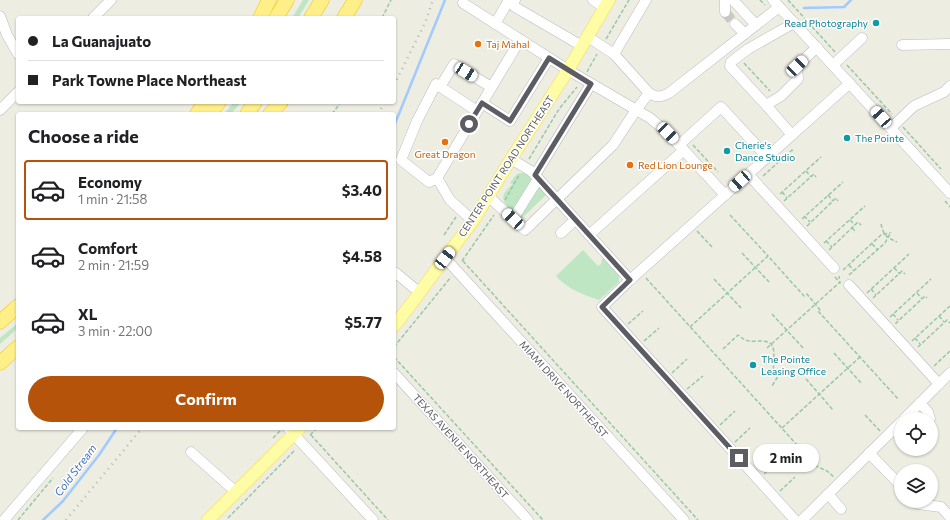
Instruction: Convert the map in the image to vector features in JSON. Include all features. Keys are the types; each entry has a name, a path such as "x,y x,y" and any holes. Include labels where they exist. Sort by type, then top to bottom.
{"highway":[{"path":"261,16 269,0"},
{"path":"277,16 287,0"},
{"path":"312,16 322,0"},
{"path":"345,16 355,0"},
{"path":"211,112 217,104"},
{"path":"272,112 279,104"},
{"path":"0,311 16,302"},
{"path":"0,322 16,308"},
{"path":"0,363 16,349"}],"main road":[{"name":"CENTER POINT ROAD NORTHEAST","path":"396,323 473,221 568,70 607,4"},
{"path":"218,518 236,492 294,430"}],"street":[{"path":"95,16 111,0"},
{"path":"495,24 509,0"},
{"path":"516,0 514,5 515,8 585,41 602,46 614,54 650,93 659,97 670,93 745,34 756,25 776,3 817,47 837,61 850,83 895,125 950,193"},
{"path":"592,0 607,4"},
{"path":"614,54 646,0"},
{"path":"725,0 725,12"},
{"path":"733,0 756,25"},
{"path":"463,3 568,70 650,118 668,133 725,194"},
{"path":"0,16 7,35 16,51"},
{"path":"792,135 730,66 731,62 748,49 794,23"},
{"path":"735,24 745,34"},
{"path":"837,61 862,38"},
{"path":"520,40 491,87 479,107 437,178 430,182 401,160 417,121 436,84 479,107 510,121 549,58"},
{"path":"902,45 950,44"},
{"path":"766,105 781,96 798,78 797,66 817,47"},
{"path":"440,87 454,64 491,87"},
{"path":"795,520 602,307 725,194 850,83"},
{"path":"513,219 591,84"},
{"path":"895,125 914,106 948,92"},
{"path":"488,196 525,230 613,145 636,110 650,93"},
{"path":"0,110 16,94"},
{"path":"589,235 682,148 721,107 767,157"},
{"path":"511,159 532,171 630,280"},
{"path":"748,174 834,268"},
{"path":"437,178 450,200 473,221"},
{"path":"561,233 575,220"},
{"name":"MIAMI DRIVE NORTHEAST","path":"445,258 684,520"},
{"path":"397,272 420,292"},
{"path":"847,280 861,298 939,384"},
{"path":"911,412 950,374"},
{"name":"TEXAS AVENUE NORTHEAST","path":"396,375 528,520"},
{"path":"920,403 928,412"},
{"path":"802,520 894,429"},
{"path":"4,520 81,430"},
{"path":"294,430 373,520"},
{"path":"191,452 236,492"},
{"path":"869,453 894,479"},
{"path":"828,494 841,509"},
{"path":"938,507 950,517"}],"path":[{"path":"383,16 391,0"},
{"path":"586,73 629,0"},
{"path":"788,0 837,61 895,125 945,173"},
{"path":"738,56 777,98"},
{"path":"528,160 559,109 581,84"},
{"path":"765,179 762,176 792,150 794,152"},
{"path":"772,201 782,192 784,188 803,174 820,157"},
{"path":"806,171 811,176"},
{"path":"503,201 520,173"},
{"path":"786,204 784,201 790,195 811,176 814,174 816,176"},
{"path":"794,225 818,202 828,195 830,191 842,182"},
{"path":"782,192 787,198"},
{"path":"828,195 833,201"},
{"path":"809,228 806,225 836,198 838,201"},
{"path":"817,250 846,221 850,220 852,216 865,206"},
{"path":"824,209 827,212"},
{"path":"444,235 461,210"},
{"path":"460,264 495,213"},
{"path":"818,214 821,217"},
{"path":"730,215 804,296 806,294 816,304 820,310 818,311 899,400"},
{"path":"804,216 810,222"},
{"path":"850,220 855,225"},
{"path":"832,252 829,249 846,233 858,222 861,225"},
{"path":"881,224 887,238 897,242"},
{"path":"692,225 712,247"},
{"path":"852,228 855,231"},
{"path":"767,348 816,304 847,280 857,268 885,243 890,232 874,240 872,244 845,267 839,275 847,280"},
{"path":"846,233 849,236"},
{"path":"826,241 832,247"},
{"path":"872,244 878,250"},
{"path":"742,253 769,282"},
{"path":"861,298 909,254"},
{"path":"690,327 768,256"},
{"path":"463,261 698,520"},
{"path":"849,265 854,271"},
{"path":"834,268 831,273 847,280"},
{"path":"894,268 900,274"},
{"path":"640,271 816,466 827,471 834,478 838,474"},
{"path":"876,300 873,298 902,271 905,274"},
{"path":"847,280 851,274"},
{"path":"396,345 452,275"},
{"path":"714,279 741,308"},
{"path":"884,323 931,279"},
{"path":"871,289 876,295"},
{"path":"917,293 922,299"},
{"path":"898,320 925,296 928,298"},
{"path":"905,347 950,306"},
{"path":"623,330 643,311"},
{"path":"772,314 803,348"},
{"path":"893,314 898,320 896,323 898,325"},
{"path":"939,316 944,322"},
{"path":"920,350 918,347 920,344 944,322 947,320 950,323"},
{"path":"638,346 659,328"},
{"path":"723,349 738,335 744,340 751,342 759,341 768,342 771,344 773,348 773,366 777,378 772,386"},
{"path":"729,338 732,341"},
{"path":"915,338 920,344"},
{"path":"928,371 950,350"},
{"path":"834,353 862,384"},
{"path":"782,428 860,357"},
{"path":"396,359 543,520"},
{"path":"667,378 687,359"},
{"path":"682,395 703,376"},
{"path":"806,379 834,410"},
{"path":"714,430 735,411"},
{"path":"865,415 880,432"},
{"path":"730,448 750,428"},
{"path":"273,438 281,430"},
{"path":"308,437 315,430"},
{"path":"310,435 388,520"},
{"path":"218,518 298,448"},
{"path":"758,480 779,460"},
{"path":"774,496 795,477"}],"green space":[{"path":"303,0 309,0 299,16 293,16"},
{"path":"232,104 239,104 233,112 226,112"},
{"path":"519,173 526,173 532,180 514,210 511,210 505,203 503,197 512,185 512,183 510,183"},
{"path":"538,187 540,187 546,195 522,218 520,215"},
{"path":"583,250 598,266 601,264 602,259 605,259 619,274 619,282 599,300 575,291 556,276"},
{"path":"16,325 16,330 0,344 0,338"}],"waterway":[{"name":"Cold Stream","path":"396,121 445,0"},
{"path":"804,8 844,7 851,0"},
{"name":"Cold Stream","path":"43,520 63,501 99,455 116,430"}],"tunnel":[{"path":"725,12 735,24"}],"railway":[{"path":"396,81 425,23 433,0"},
{"path":"379,112 384,104"},
{"path":"66,520 140,430"}],"place":[{"name":"Read Photography","path":"876,23"},
{"name":"Taj Mahal","path":"478,44"},
{"name":"The Pointe","path":"847,138"},
{"name":"Great Dragon","path":"445,142"},
{"name":"Cherie's Dance Studio","path":"727,151"},
{"name":"Red Lion Lounge","path":"630,165"},
{"name":"The Pointe Leasing Office","path":"753,365"}],"route":[{"path":"469,124 482,103 510,121 549,58 591,84 535,175 630,280 602,307 739,458"}]}
